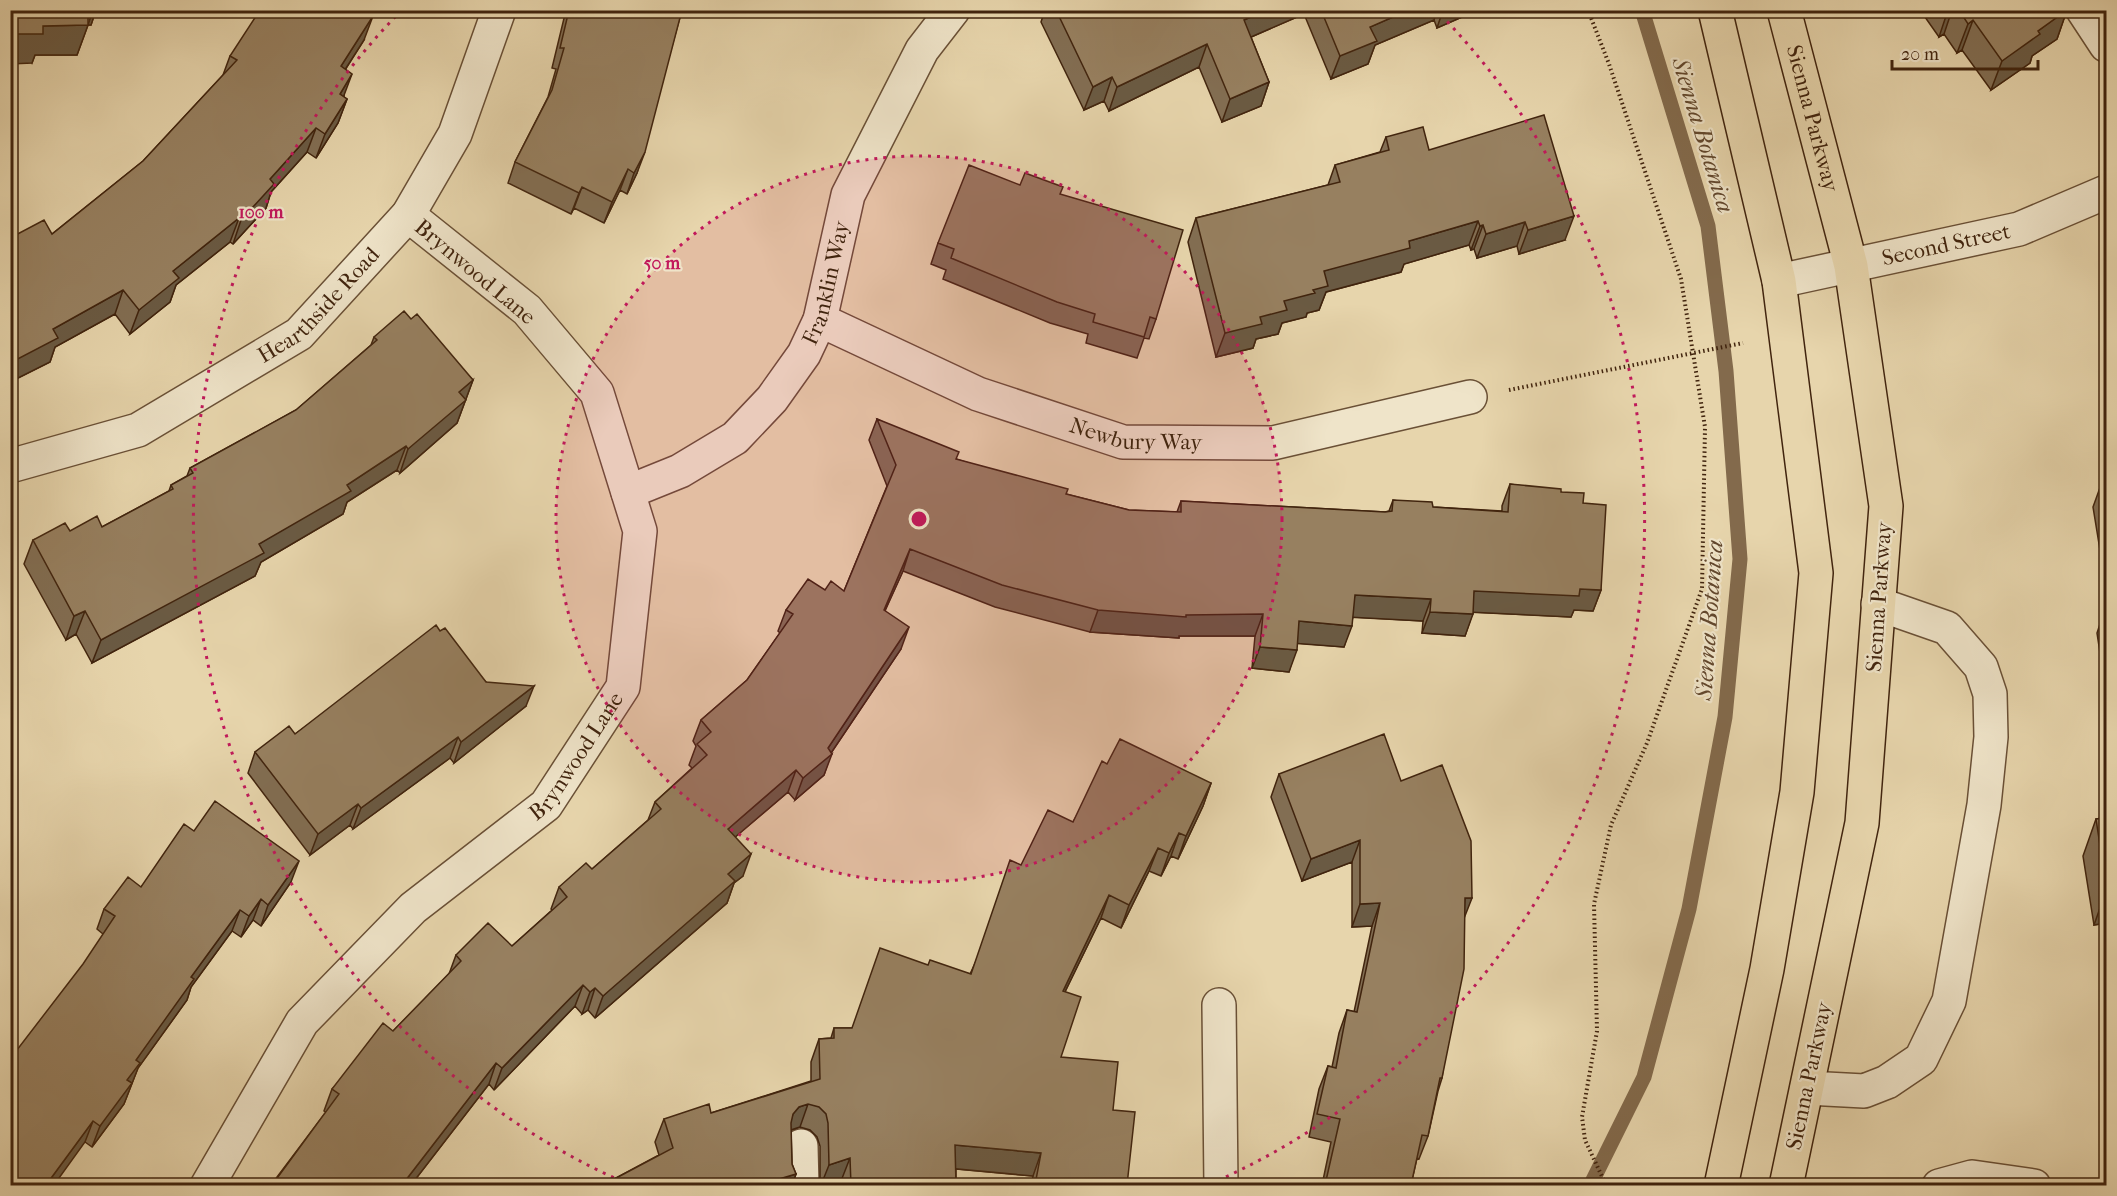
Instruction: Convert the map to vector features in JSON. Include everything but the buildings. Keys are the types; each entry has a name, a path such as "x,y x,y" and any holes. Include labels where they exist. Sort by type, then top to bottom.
{"main road":[{"path":"1714,10 1779,281 1816,573 1797,792 1767,969 1721,1185"},
{"name":"Sienna Parkway","path":"1784,10 1851,266 1886,506 1862,823 1786,1185"}],"street":[{"name":"Hearthside Road","path":"10,466 138,430 299,334 408,215 455,134 499,10"},
{"name":"Franklin Way","path":"628,492 680,471 735,438 772,399 804,354 820,320 848,195 922,50 953,10"},
{"path":"2083,10 2106,45"},
{"name":"Second Street","path":"1779,281 2019,229 2106,192"},
{"name":"Brynwood Lane","path":"207,1185 302,1022 413,908 546,805 623,687 640,531 597,393 527,310 408,215"},
{"name":"Newbury Way","path":"820,320 978,394 1123,442 1273,443 1470,397"},
{"path":"1807,1088 1864,1091 1887,1082 1921,1059 1949,1001 1984,805 1991,737 1990,694 1981,667 1947,628 1878,604"},
{"path":"1219,1005 1221,1185"},
{"path":"801,1146 802,1185"},
{"path":"1938,1185 1972,1177 2034,1185"}],"path":[{"path":"1588,10 1609,64 1682,279 1705,427 1701,589 1647,743 1611,825 1594,904 1597,1032 1582,1117 1585,1140 1606,1185"},
{"path":"1470,397 1734,345"}],"waterway":[{"name":"Sienna Botanica","path":"1590,1186 1644,1077 1689,909 1725,717 1740,559 1726,371 1708,226 1642,10"}]}
